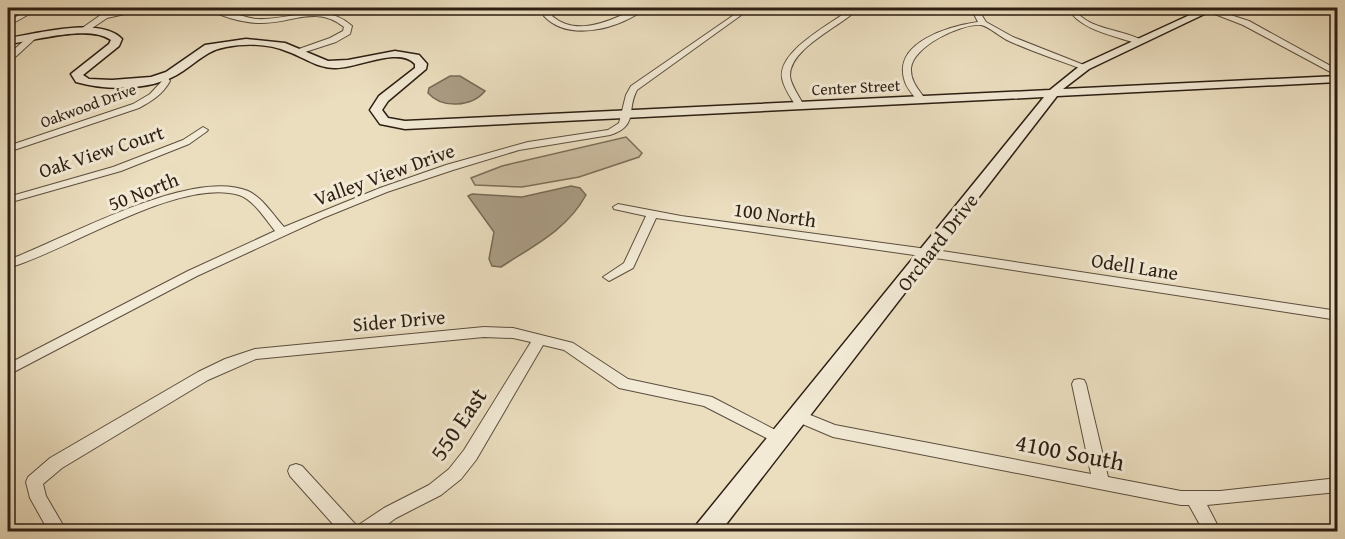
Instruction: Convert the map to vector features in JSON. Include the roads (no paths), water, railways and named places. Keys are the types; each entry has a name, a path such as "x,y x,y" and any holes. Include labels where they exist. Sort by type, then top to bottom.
{"street":[{"path":"8,24 37,8"},
{"path":"82,31 105,16 148,8"},
{"path":"8,41 82,31 108,32 117,39 112,48 79,71 77,76 80,80 98,83 142,81 163,77 176,70 198,52 224,44 265,44 299,52 337,39 348,28 338,16 332,14 306,11 256,21 209,8"},
{"path":"553,8 548,16 554,21 566,26 583,28 609,24 643,8"},
{"path":"627,115 630,95 634,88 748,8"},
{"path":"800,106 787,79 788,66 808,42 856,8"},
{"path":"974,8 983,23 1010,39 1085,67"},
{"path":"1070,8 1074,14 1088,24 1141,42"},
{"path":"1210,9 1251,26 1338,74"},
{"name":"Orchard Drive","path":"705,531 1067,77 1210,9"},
{"path":"922,100 908,77 908,63 915,51 938,36 983,23"},
{"path":"8,59 32,39"},
{"name":"Center Street","path":"299,52 318,63 330,65 394,54 408,55 418,60 421,64 419,71 378,104 376,110 379,117 391,124 411,125 1338,79"},
{"name":"Oakwood Drive","path":"8,149 136,106 164,86 166,81 163,77"},
{"path":"1016,96 1043,107"},
{"name":"Valley View Drive","path":"8,370 164,286 282,232 452,167 541,142 617,130 626,123 627,115"},
{"name":"Oak View Court","path":"8,200 117,169 186,142 203,130"},
{"name":"50 North","path":"8,264 48,250 172,197 203,189 224,189 246,194 282,232"},
{"name":"100 North","path":"618,207 652,214 927,254"},
{"path":"609,277 629,265 652,214"},
{"name":"Odell Lane","path":"927,254 1338,316"},
{"name":"Sider Drive","path":"58,531 38,498 34,482 56,463 202,376 255,354 492,332 513,333 573,349 624,384 707,401 780,438"},
{"name":"550 East","path":"362,531 390,513 435,490 455,474 470,455 540,339"},
{"path":"1079,384 1101,482"},
{"name":"4100 South","path":"798,416 833,431 1167,496 1194,498 1338,485"},
{"path":"296,471 351,531"},
{"path":"1194,498 1213,531"}]}
